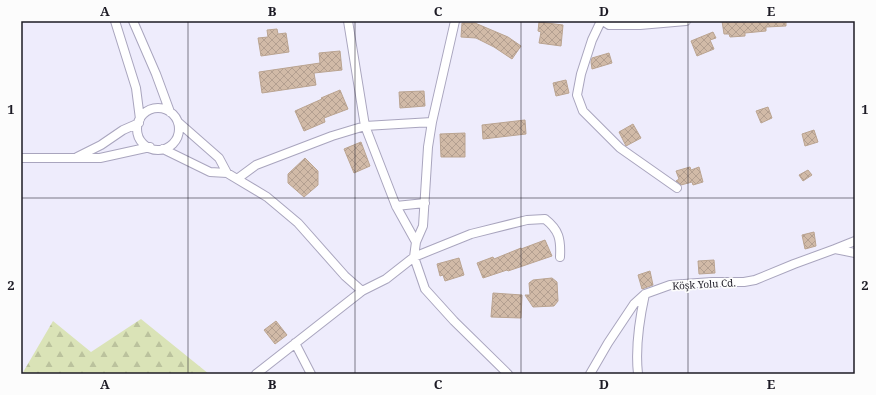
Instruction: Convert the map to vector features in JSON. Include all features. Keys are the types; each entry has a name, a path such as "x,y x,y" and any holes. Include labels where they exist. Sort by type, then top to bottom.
{"street":[{"path":"115,21 136,88 140,121 138,131 141,139 150,148"},
{"path":"133,21 156,74 170,112 178,122 219,158 227,173"},
{"path":"348,21 365,126 396,206 416,242"},
{"path":"455,21 432,122 428,147 424,226 416,242 414,257 425,289 508,374"},
{"path":"677,188 620,148 583,111 577,95 581,74 592,40 602,21 609,25 640,25 686,21"},
{"path":"75,158 101,145 123,130 140,121 146,112 162,108 170,112"},
{"path":"163,149 171,145 176,139 179,130 178,122"},
{"path":"237,179 256,165 332,136 365,126 432,122"},
{"path":"21,158 100,158 150,148 163,149 210,172 227,173 267,197 298,223 344,276 362,291"},
{"path":"396,206 425,204"},
{"path":"256,374 362,291 386,279 414,257 471,234 527,220 545,219 554,226 559,236 560,257"},
{"path":"835,250 855,241"},
{"name":"Köşk Yolu Cd.","path":"590,374 608,343 634,304 645,294 670,285 712,282 734,283 755,280 794,264 835,250 855,253"},
{"path":"638,374 636,356 639,320 645,294"},
{"path":"295,343 311,374"}],"green space":[{"path":"141,319 209,374 22,374 53,321 91,352"}],"building":[{"path":"722,21 786,21 786,26 766,27 766,31 745,33 745,36 730,37 729,34 724,34"},
{"path":"539,22 563,25 561,46 539,43 541,32 538,31"},
{"path":"462,23 475,23 508,37 521,46 512,59 494,47 476,38 461,37"},
{"path":"277,29 278,34 286,33 289,52 261,56 258,38 268,37 267,30"},
{"path":"713,32 716,38 710,40 714,49 697,56 691,41"},
{"path":"340,51 342,70 314,73 316,85 262,93 259,72 320,63 319,53"},
{"path":"609,53 612,63 592,69 592,58"},
{"path":"566,80 569,93 556,96 553,83"},
{"path":"340,90 348,109 324,118 325,122 304,131 295,111"},
{"path":"424,91 425,106 400,108 399,92"},
{"path":"768,107 772,118 761,123 756,111"},
{"path":"525,120 526,134 483,139 482,125"},
{"path":"633,124 641,138 626,146 619,132"},
{"path":"814,130 818,142 805,146 802,134"},
{"path":"465,133 465,157 441,157 440,134"},
{"path":"361,142 370,166 354,173 344,149"},
{"path":"305,158 318,171 318,185 304,197 288,183 288,174"},
{"path":"690,167 691,170 699,167 703,182 693,185 692,182 681,185 676,181 679,179 676,171"},
{"path":"808,170 812,175 803,181 799,175"},
{"path":"814,232 816,246 805,249 802,235"},
{"path":"545,240 552,256 483,278 477,263 493,257 494,259"},
{"path":"459,258 464,275 445,281 443,275 440,276 437,264"},
{"path":"714,260 715,273 699,274 698,261"},
{"path":"650,271 653,285 642,289 638,275"},
{"path":"552,278 557,282 558,301 554,306 533,307 525,295 530,295 529,283 533,280"},
{"path":"493,293 522,295 521,318 491,317"},
{"path":"276,321 287,335 275,344 264,330"}]}
